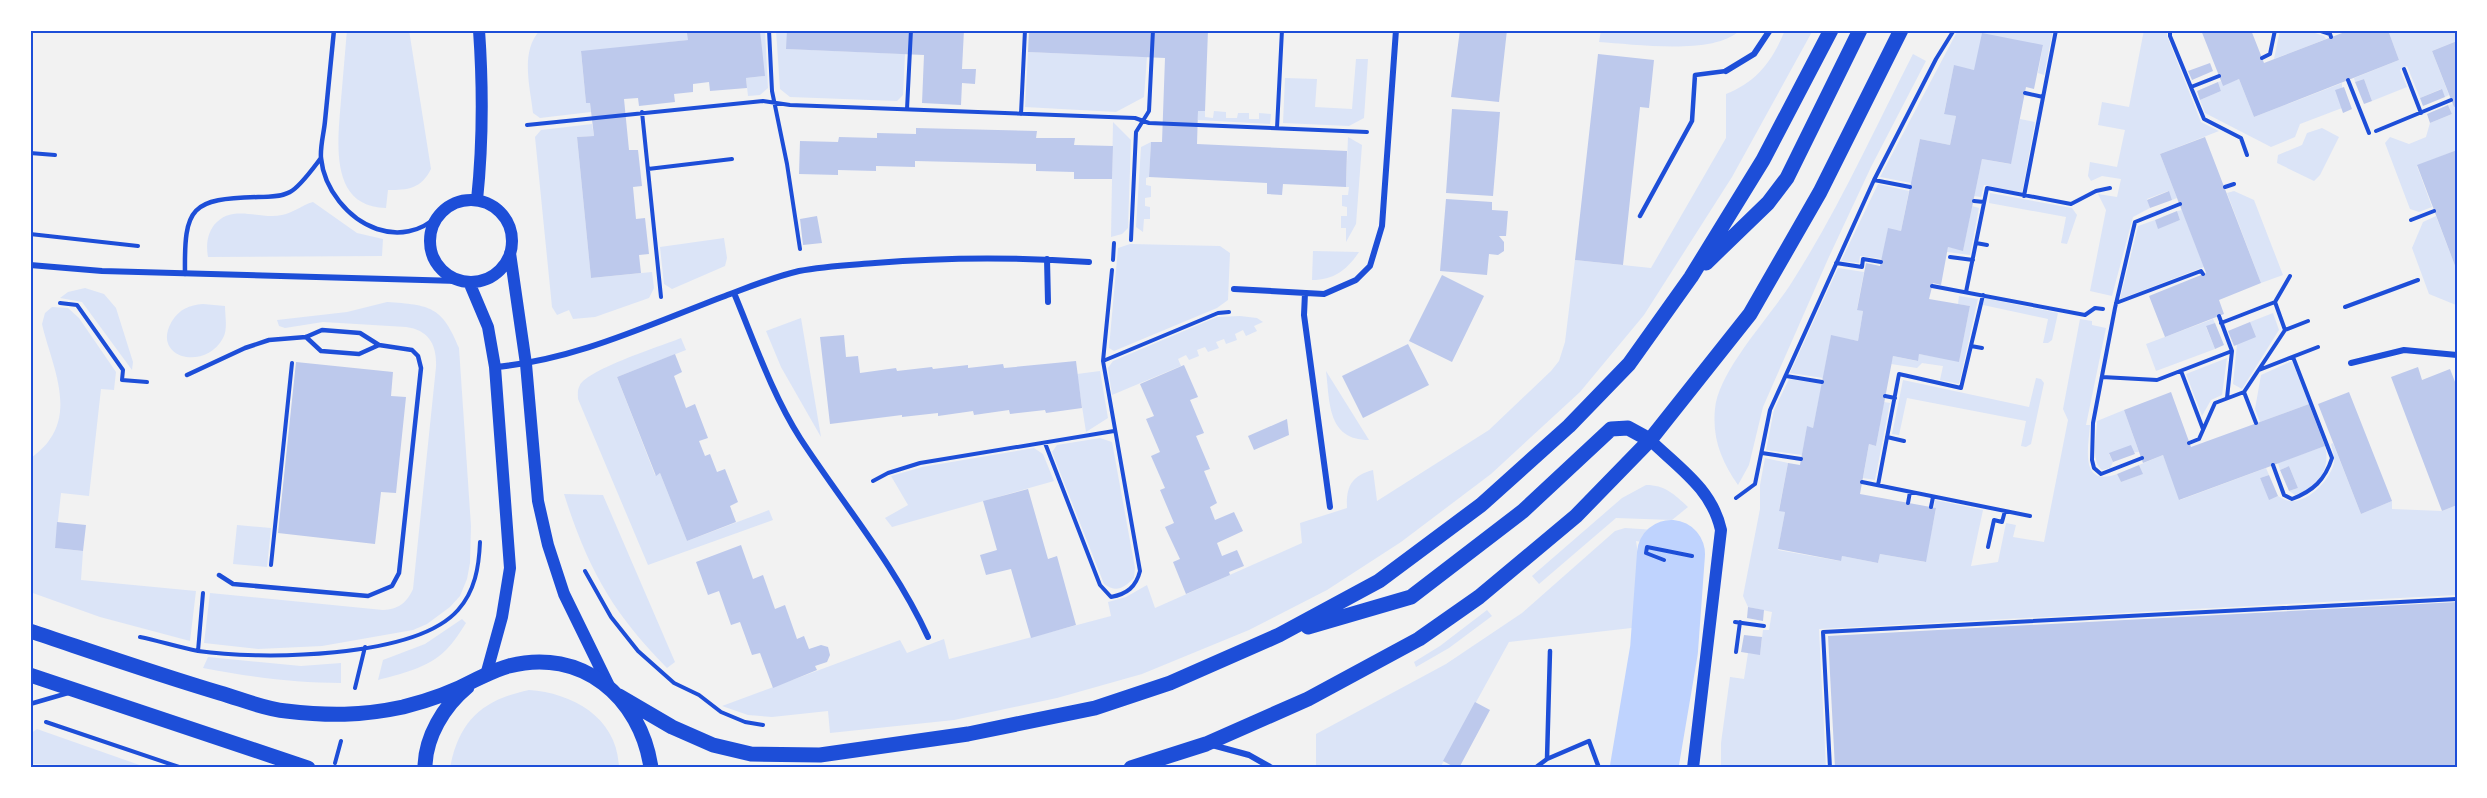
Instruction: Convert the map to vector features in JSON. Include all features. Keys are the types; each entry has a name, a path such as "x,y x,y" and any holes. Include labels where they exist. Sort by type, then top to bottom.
{"main road":[{"path":"477,200 482,155 482,79 479,30"},
{"path":"30,631 173,679 282,711 348,716 404,706 508,666 546,662 586,672 672,728 713,745 750,754 820,755 969,734 1095,708 1170,683 1279,635 1379,581 1481,505 1569,426 1629,364 1693,275 1763,160 1831,30"},
{"path":"1693,275 1768,203 1787,178 1860,30"},
{"path":"1131,768 1206,744 1308,699 1419,639 1479,597 1576,516 1650,440 1750,314 1820,192 1901,30"},
{"path":"425,768 431,736 446,709 480,678 502,617 510,568 495,367 488,327 464,281 437,266 432,257 429,239 436,217 450,204 464,200 477,200 497,208 507,221 512,236 510,253 526,364 534,477 548,545 571,612 614,692 637,720 648,750 651,768"},
{"path":"464,281 487,279 498,273 504,267 510,253"},
{"path":"1279,635 1411,597 1523,511 1611,429 1628,428 1650,440 1704,492 1717,512 1721,530 1693,768"},
{"path":"30,675 308,768"}],"street":[{"path":"1234,289 1324,294 1356,280 1370,266 1382,226 1396,30"},
{"path":"1726,71 1754,54 1770,30"},
{"path":"495,367 526,364 581,351 734,293 798,272 846,264 925,259 1047,259 1089,262"},
{"path":"1047,259 1047,302"},
{"path":"30,265 102,271 464,281"},
{"path":"734,293 778,395 799,436 896,576 928,637"},
{"path":"1305,293 1304,315 1330,507"},
{"path":"2351,363 2404,350 2457,355"},
{"path":"1206,744 1249,755 1272,768"}],"lane":[{"path":"334,30 321,158 330,186 342,206 370,227 388,233 428,226 436,217"},
{"path":"1640,216 1692,121 1695,75 1726,71"},
{"path":"185,274 188,222 199,207 214,200 273,197 291,192 321,158"},
{"path":"187,375 245,348 269,340 306,338 322,330 360,333 379,345 412,350 418,356 421,368 399,573 392,586 368,596 233,585 219,575"},
{"path":"306,338 321,351 340,353 359,354 379,345"},
{"path":"1547,759 1550,651"},
{"path":"30,704 73,691"},
{"path":"1535,768 1547,759 1589,741 1599,768"}],"path":[{"path":"769,30 772,91 776,103 801,252"},
{"path":"907,110 911,30"},
{"path":"1021,114 1025,30"},
{"path":"1131,240 1136,132 1149,111 1153,30"},
{"path":"1277,128 1282,30"},
{"path":"1755,484 1770,410 1874,180 1936,59 1954,30"},
{"path":"2024,196 2056,30"},
{"path":"2170,30 2170,36 2204,119 2241,138 2247,155"},
{"path":"2262,58 2270,54 2275,30"},
{"path":"2318,30 2330,34 2331,37"},
{"path":"2404,69 2421,113"},
{"path":"2191,87 2219,76"},
{"path":"2348,80 2369,133"},
{"path":"2025,93 2043,97"},
{"path":"2376,131 2451,100"},
{"path":"527,125 763,101 907,110 1136,118 1149,123 1368,132"},
{"path":"642,112 661,298"},
{"path":"30,153 55,155"},
{"path":"648,169 732,159"},
{"path":"1874,180 1910,187"},
{"path":"2225,187 2234,184"},
{"path":"1966,292 1987,188 2070,204 2096,191 2110,188"},
{"path":"1974,201 1984,202"},
{"path":"2142,458 2102,474 2094,468 2092,460 2093,423 2116,303 2135,222 2180,204"},
{"path":"2411,220 2434,211"},
{"path":"30,234 138,246"},
{"path":"1045,443 1100,585 1111,597 1133,587 1138,581 1140,571 1103,361 1114,243"},
{"path":"1976,243 1987,245"},
{"path":"1950,256 1973,260"},
{"path":"1836,263 1862,267 1863,259 1881,262"},
{"path":"2116,303 2201,271 2203,274"},
{"path":"2221,323 2275,302 2290,276"},
{"path":"2345,307 2418,280"},
{"path":"1932,286 2085,315 2095,308 2103,309"},
{"path":"1878,486 1899,375 1961,388 1983,295"},
{"path":"2275,302 2285,330"},
{"path":"60,303 77,305 123,370 122,380 147,382"},
{"path":"1103,361 1218,312 1233,312"},
{"path":"2219,316 2232,351 2227,398"},
{"path":"2189,443 2199,439 2215,403 2244,392 2285,330 2308,321"},
{"path":"1971,346 1982,348"},
{"path":"2259,370 2318,347"},
{"path":"2102,377 2157,380 2232,351"},
{"path":"2273,465 2284,495 2292,499 2317,486 2328,472 2332,458 2293,357"},
{"path":"270,573 292,363"},
{"path":"2181,371 2203,430"},
{"path":"1786,376 1822,382"},
{"path":"2244,392 2256,423"},
{"path":"1886,396 1895,398"},
{"path":"873,481 888,473 920,463 1114,431"},
{"path":"1887,437 1904,441"},
{"path":"1762,453 1801,459"},
{"path":"1862,482 2030,516"},
{"path":"1908,503 1910,492"},
{"path":"1931,507 1933,496"},
{"path":"1988,547 1994,520 2002,522 2005,511"},
{"path":"130,634 198,651 291,657 380,646 425,633 457,612 468,598 477,575 480,534"},
{"path":"1664,560 1646,553 1647,547 1688,555"},
{"path":"584,568 612,617 638,651 674,683 699,695 721,712 746,722 765,725"},
{"path":"198,651 203,593"},
{"path":"1830,768 1823,632 2457,599"},
{"path":"1733,621 1764,626"},
{"path":"1736,652 1740,622"},
{"path":"38,719 182,768"}],"shaded area":[{"path":"347,30 409,30 431,169 423,181 413,187 388,190 386,208 367,205 354,196 345,184 341,169 339,134"},
{"path":"540,30 718,30 688,33 688,40 581,52 586,103 590,103 591,112 540,118 533,113 528,59 530,48"},
{"path":"760,30 765,30 768,88 760,95 748,96 746,78 764,76"},
{"path":"776,30 787,30 787,49 905,54 903,95 897,101 790,97 780,89"},
{"path":"1601,30 1740,30 1728,38 1712,43 1694,46 1652,46 1599,42"},
{"path":"1785,30 1813,30 1732,177 1644,315 1580,392 1491,474 1401,542 1327,590 1249,630 1142,674 1057,698 954,720 830,733 828,711 772,717 748,715 722,706 900,640 907,653 944,639 949,659 1111,616 1108,602 1126,597 1147,585 1155,608 1302,543 1300,523 1347,508 1351,483 1366,472 1373,470 1377,501 1489,430 1559,361 1565,342 1575,260 1651,268 1726,138 1726,94 1747,83 1763,69"},
{"path":"1958,30 2053,30 2044,75 2038,73 2043,45 1974,70 1954,66 1944,113 1956,116 1950,145 1920,139 1911,183 1880,177"},
{"path":"2144,30 2167,30 2167,36 2201,122 2219,131 2160,154 2177,198 2172,200 2168,191 2147,199 2150,208 2133,217 2112,296 2090,291 2106,210 2098,194 2117,197 2121,179 2102,176 2091,181 2088,176 2090,162 2117,167 2125,130 2098,125 2102,102 2129,107"},
{"path":"2280,30 2306,30 2324,36 2326,39 2274,59"},
{"path":"2388,30 2457,30 2457,41 2432,51 2449,95 2445,97 2441,89 2420,98 2407,66 2400,70 2407,87 2372,101 2364,79 2355,82 2354,78 2399,60"},
{"path":"1028,52 1147,57 1144,97 1116,112 1025,107"},
{"path":"1913,54 1926,61 1871,167 1828,259 1763,407 1749,465 1738,485 1719,450 1714,420 1718,394 1746,344 1809,255"},
{"path":"1356,59 1368,59 1364,118 1349,126 1283,123 1285,78 1317,79 1315,107 1352,109"},
{"path":"2239,79 2254,117 2342,83 2342,108 2300,124 2295,137 2271,147 2205,113 2200,100 2221,91 2218,82 2221,81 2223,85"},
{"path":"2453,104 2454,107 2457,106 2457,150 2417,166 2432,207 2419,212 2410,209 2385,143 2390,137 2409,144 2426,137 2430,123 2452,114 2448,105"},
{"path":"1198,111 1205,111 1205,117 1213,118 1214,111 1226,112 1226,118 1237,118 1238,113 1249,113 1249,119 1259,119 1259,113 1271,114 1270,124 1198,120"},
{"path":"2020,119 2035,122 2022,193 1984,185 1981,197 1974,196 1982,159 2010,164"},
{"path":"1113,122 1131,140 1128,228 1122,234 1111,237"},
{"path":"592,124 594,136 577,137 591,278 652,272 654,288 649,298 595,317 573,319 569,310 557,315 552,307 535,137 541,130"},
{"path":"2322,128 2339,137 2320,175 2314,181 2277,163 2278,155 2302,145 2307,133"},
{"path":"1348,137 1362,145 1356,224 1346,242 1346,228 1341,228 1341,216 1347,216 1347,207 1342,206 1342,195 1348,195 1349,187 1346,187"},
{"path":"1151,142 1149,177 1146,178 1146,185 1151,186 1151,197 1145,198 1145,206 1150,207 1150,219 1144,219 1143,232 1136,227 1141,147"},
{"path":"1878,184 1909,191 1901,231 1888,229 1882,259 1860,256 1859,263 1841,261"},
{"path":"2234,191 2254,200 2283,275 2261,283 2227,193"},
{"path":"1990,193 2072,208 2077,215 2067,244 2061,243 2066,217 1989,203"},
{"path":"313,202 357,233 383,239 382,256 208,257 208,236 221,218 237,213 282,215"},
{"path":"1972,206 1979,208 1970,255 1947,252 1948,247 1963,250"},
{"path":"2182,210 2204,267 2120,299 2138,226 2155,220 2159,228 2180,220 2177,211"},
{"path":"2436,216 2457,271 2456,305 2429,294 2412,248 2423,222"},
{"path":"724,238 727,258 725,266 672,289 664,284 660,247"},
{"path":"1130,244 1220,246 1230,253 1228,300 1217,308 1114,351 1109,348 1118,248"},
{"path":"1313,251 1359,252 1339,273 1320,280 1312,280"},
{"path":"1838,268 1864,272 1857,309 1863,311 1858,341 1831,336 1823,378 1790,373"},
{"path":"85,288 104,294 116,308 133,362 132,370 82,302 60,298 68,292"},
{"path":"1959,296 1978,299 1959,384 1940,380 1943,366 1922,363 1917,368 1891,364 1893,356 1917,361 1919,354 1959,361 1970,306 1958,304"},
{"path":"1984,298 2058,313 2052,340 2043,343 2048,319 1983,305"},
{"path":"387,302 433,310 447,324 459,348 471,526 470,563 460,596 450,607 427,624 413,630 322,646 258,649 204,643 210,593 383,610 401,605 413,589 436,367 433,345 421,331 406,327 323,322 285,328 279,326 277,320 347,312"},
{"path":"203,304 225,306 226,327 223,338 215,349 204,355 182,356 174,352 168,344 167,334 172,321 185,308"},
{"path":"52,307 68,308 79,318 116,372 114,390 101,389 89,496 61,493 55,548 83,551 81,580 196,591 190,641 100,617 30,592 30,459 50,439 57,426 60,412 58,382 42,324 45,313"},
{"path":"2273,313 2279,330 2242,389 2233,384 2237,344 2250,322"},
{"path":"1217,317 1257,318 1263,322 1254,326 1257,331 1246,336 1243,330 1235,334 1237,340 1226,344 1224,339 1216,342 1219,348 1208,352 1205,347 1197,350 1199,356 1189,360 1186,355 1178,359 1181,366 1112,395 1108,368 1113,361"},
{"path":"801,318 821,437 781,367 766,331"},
{"path":"2080,319 2092,321 2092,325 2106,328 2086,425 2090,425 2089,463 2092,471 2097,475 2105,477 2117,474 2121,482 2142,474 2139,465 2163,455 2180,500 2266,468 2269,475 2260,478 2269,499 2278,496 2298,501 2312,494 2329,475 2334,462 2331,444 2333,443 2361,514 2392,501 2392,509 2442,511 2457,505 2457,595 1819,629 1826,768 1721,768 1721,743 1730,677 1744,679 1748,653 1760,654 1763,630 1769,630 1772,612 1748,607 1743,596 1760,509 1760,485 1765,458 1788,463 1779,510 1785,512 1778,550 1840,561 1842,556 1878,563 1880,554 1925,562 1936,509 1934,508 1935,500 1983,510 1971,566 1998,562 2006,523 2016,525 2013,537 2044,542 2068,420 2063,409"},
{"path":"2213,319 2215,323 2206,327 2215,349 2156,371 2146,344"},
{"path":"681,338 686,350 617,377 655,475 660,473 687,541 769,510 773,520 648,565 578,399 578,391 586,379 597,372 626,358"},
{"path":"2227,358 2222,395 2211,400 2202,416 2186,374"},
{"path":"2292,361 2309,404 2260,422 2255,409 2261,375"},
{"path":"1100,371 1108,418 1086,432 1077,374"},
{"path":"1326,371 1369,440 1345,434 1338,426 1330,406"},
{"path":"2036,378 2041,379 2044,383 2031,444 2026,447 2021,446 2026,421 1907,398 1899,435 1892,434 1903,380 2029,407"},
{"path":"1789,379 1822,384 1813,428 1807,427 1802,455 1766,450 1774,410"},
{"path":"1884,402 1890,403 1875,480 1863,478 1869,444 1876,446"},
{"path":"2124,410 2139,452 2109,454 2113,462 2110,468 2102,470 2098,466 2095,454 2097,421"},
{"path":"1100,438 1112,442 1135,568 1134,578 1123,587 1116,589 1104,584 1052,452 1057,445"},
{"path":"2325,446 2326,462 2321,476 2303,492 2295,495 2289,491 2298,488 2289,466 2280,470 2278,463"},
{"path":"1034,448 1043,454 1054,481 892,527 885,518 908,505 891,476 922,467"},
{"path":"1646,485 1653,485 1674,494 1688,507 1672,520 1616,518 1539,584 1532,576 1622,498"},
{"path":"564,494 603,495 675,662 667,668 631,628 604,588 582,545"},
{"path":"237,525 271,528 267,567 233,564"},
{"path":"1625,528 1686,532 1690,538 1688,550 1636,541 1639,562 1648,568 1655,634 1679,634 1664,768 1622,768 1649,626 1509,642 1440,768 1316,768 1316,734 1446,664 1522,613 1615,531"},
{"path":"1487,610 1492,616 1449,648 1416,667 1414,662 1440,646"},
{"path":"462,619 466,623 452,644 439,656 414,670 378,680 383,660 425,644"},
{"path":"208,657 301,666 341,663 341,683 272,679 203,668"},
{"path":"529,690 561,696 590,711 611,735 617,750 619,768 450,768 460,737 475,715 498,700"},
{"path":"37,729 148,768 68,768 68,765 30,764 30,734"}],"building":[{"path":"760,30 765,76 746,78 747,88 710,91 709,82 693,84 693,92 674,94 675,102 639,106 638,98 624,99 629,150 638,150 642,186 633,187 636,219 645,218 649,254 639,255 641,273 591,278 577,137 594,136 590,103 586,103 581,51 688,40 687,33"},
{"path":"787,30 964,30 962,69 976,69 975,84 962,83 961,105 922,103 924,55 786,49"},
{"path":"1029,30 1208,30 1205,111 1198,111 1197,144 1347,151 1346,187 1283,184 1282,195 1267,194 1267,183 1149,177 1151,142 1162,142 1165,58 1028,52"},
{"path":"1460,30 1507,30 1499,102 1451,97"},
{"path":"2201,30 2251,30 2264,63 2350,30 2388,30 2399,60 2254,117 2239,79 2223,86"},
{"path":"1982,33 2043,45 2034,89 2026,87 2011,164 1982,159 1963,251 1948,247 1941,285 1933,283 1929,299 1970,306 1959,362 1919,354 1918,361 1893,356 1876,446 1869,444 1860,494 1936,508 1926,562 1880,554 1878,563 1842,556 1841,561 1778,549 1785,512 1779,511 1788,463 1800,465 1807,426 1813,428 1831,335 1858,341 1863,311 1857,310 1866,263 1880,266 1888,228 1901,231 1920,139 1950,145 1956,116 1944,114 1954,65 1974,70"},
{"path":"2457,41 2457,106 2454,107 2432,51"},
{"path":"1598,54 1654,60 1649,108 1640,107 1623,265 1575,260"},
{"path":"2210,63 2213,71 2192,80 2188,71"},
{"path":"2364,79 2372,101 2364,104 2355,82"},
{"path":"2218,82 2221,91 2200,100 2197,91"},
{"path":"2344,87 2352,109 2343,113 2335,90"},
{"path":"2442,89 2445,97 2423,106 2420,98"},
{"path":"2448,105 2452,114 2430,123 2427,114"},
{"path":"1452,109 1500,112 1493,196 1446,193"},
{"path":"916,128 1037,131 1036,138 1075,138 1074,145 1113,146 1112,179 1074,179 1074,172 1036,171 1036,164 915,161 915,167 876,166 876,171 838,170 838,175 799,174 800,141 838,142 839,137 877,138 877,133 916,134"},
{"path":"2205,137 2261,283 2219,300 2224,314 2165,337 2149,296 2206,273 2160,154"},
{"path":"2457,150 2457,271 2417,165"},
{"path":"2169,191 2172,200 2150,208 2147,200"},
{"path":"1446,199 1492,202 1492,210 1508,211 1506,236 1499,236 1504,242 1504,251 1498,255 1489,254 1487,275 1440,271"},
{"path":"2177,211 2180,220 2158,229 2155,220"},
{"path":"817,216 822,243 803,245 800,219"},
{"path":"1442,275 1484,296 1452,362 1409,341"},
{"path":"2250,322 2256,337 2234,346 2228,331"},
{"path":"2215,323 2224,345 2215,349 2206,326"},
{"path":"844,335 846,357 858,356 860,373 896,368 897,371 968,365 968,368 1003,364 1004,368 1076,361 1082,408 1046,413 1045,410 1010,414 1009,410 974,415 973,411 938,416 938,413 902,417 902,415 830,424 820,337"},
{"path":"1408,344 1429,385 1363,418 1342,376"},
{"path":"675,354 682,372 674,376 686,408 695,404 708,438 699,441 705,456 710,454 717,472 725,469 738,502 730,506 736,522 687,541 660,473 656,476 617,377"},
{"path":"296,362 393,372 391,396 406,397 396,493 381,492 375,544 278,533"},
{"path":"1184,365 1198,397 1190,400 1204,433 1196,436 1210,469 1204,471 1217,503 1210,507 1215,520 1234,512 1243,531 1217,543 1222,556 1237,550 1244,566 1229,572 1230,575 1186,594 1173,562 1180,559 1165,527 1174,523 1160,490 1165,488 1151,456 1160,452 1146,419 1154,416 1140,384"},
{"path":"2418,367 2422,380 2450,369 2457,387 2457,505 2442,511 2391,377"},
{"path":"2171,392 2191,447 2309,404 2325,446 2179,500 2163,455 2143,463 2124,410"},
{"path":"2349,392 2392,501 2361,514 2318,404"},
{"path":"1287,419 1289,435 1254,450 1248,436"},
{"path":"2131,445 2135,454 2113,462 2109,453"},
{"path":"2139,465 2143,474 2121,482 2117,474"},
{"path":"2289,466 2298,488 2289,491 2280,470"},
{"path":"2269,475 2278,496 2269,500 2260,478"},
{"path":"1028,489 1048,559 1057,556 1076,625 1031,638 1011,569 986,575 980,555 997,550 983,501"},
{"path":"57,522 86,525 83,551 55,548"},
{"path":"741,545 753,579 763,575 775,609 785,605 797,639 804,636 809,649 821,645 828,647 830,655 827,662 815,666 817,670 773,688 760,653 752,655 740,622 731,625 719,591 708,595 696,562"},
{"path":"2457,602 2457,768 1835,768 1828,636"},
{"path":"1748,607 1764,610 1763,621 1747,618"},
{"path":"1744,635 1762,637 1760,655 1741,652"},
{"path":"1475,702 1490,710 1459,768 1456,768 1443,761"}],"waterway":[{"path":"1644,768 1664,650 1671,554"}]}
